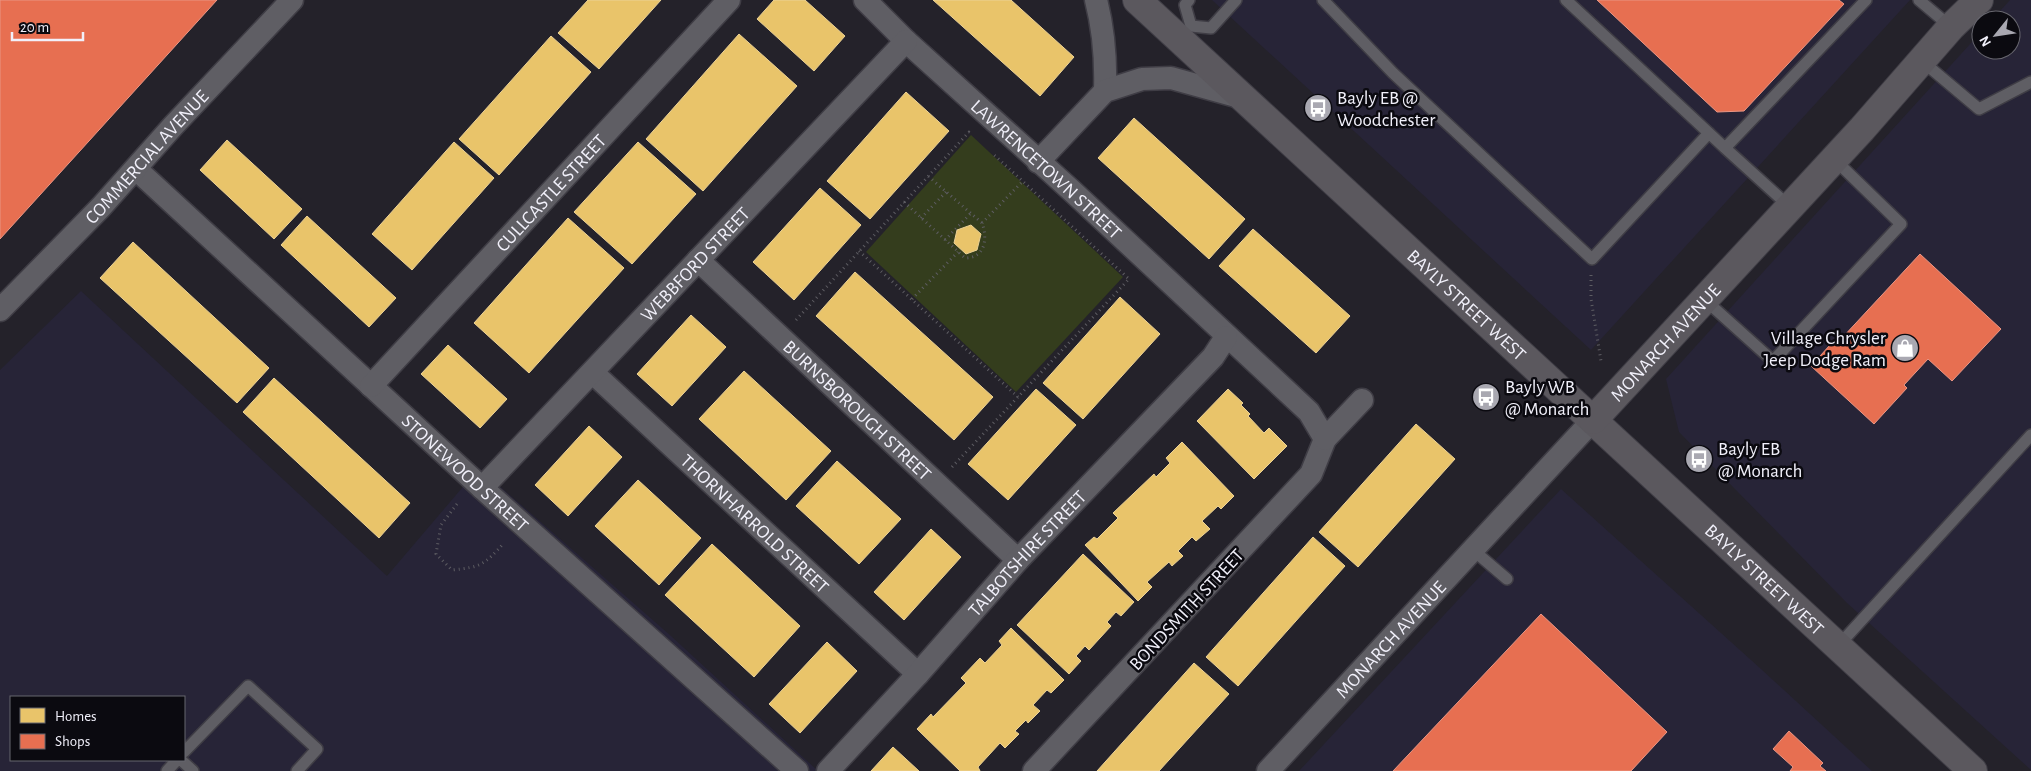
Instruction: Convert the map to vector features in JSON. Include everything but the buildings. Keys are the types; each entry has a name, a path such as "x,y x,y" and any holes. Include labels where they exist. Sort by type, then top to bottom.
{"main road":[{"name":"BAYLY STREET WEST","path":"1138,0 1185,32 1243,98 1973,771"},
{"name":"MONARCH AVENUE","path":"1593,420 1834,159 1951,27 1978,0"}],"street":[{"name":"COMMERCIAL AVENUE","path":"0,310 64,246 136,169 173,126 292,0"},
{"name":"CULLCASTLE STREET","path":"371,386 729,0"},
{"name":"LAWRENCETOWN STREET","path":"865,0 906,41 1072,191 1226,337"},
{"path":"1096,0 1103,26 1106,67 1105,91"},
{"name":"WEBBFORD STREET","path":"482,488 906,41"},
{"path":"1038,162 1105,91 1142,78 1171,78 1243,98"},
{"name":"STONEWOOD STREET","path":"136,169 482,488 797,771"},
{"name":"BURNSBOROUGH STREET","path":"698,260 779,338 1018,560"},
{"path":"1226,337 1309,412 1325,439"},
{"name":"TALBOTSHIRE STREET","path":"828,771 918,674 1018,560 1213,357 1226,337"},
{"name":"THORNHARROLD STREET","path":"592,373 918,674"},
{"name":"BONDSMITH STREET","path":"1034,771 1312,474 1325,439 1362,400"},
{"name":"MONARCH AVENUE","path":"1268,771 1593,420"}],"lane":[{"path":"1189,0 1185,5 1185,32 1211,28 1236,0"},
{"path":"1323,0 1425,103 1592,259 1709,133"},
{"path":"1566,0 1790,207"},
{"path":"1725,148 1866,0"},
{"path":"1919,0 1951,27"},
{"path":"1922,61 1979,109 2031,82"},
{"path":"1704,299 1773,360 1901,224 1834,159"},
{"path":"1838,646 2031,435"},
{"path":"1473,550 1507,579"},
{"path":"185,751 248,686 316,750 297,771"},
{"path":"167,771 176,761"},
{"path":"182,761 193,771"}],"path":[{"path":"779,338 969,132 975,138"},
{"path":"936,484 1129,279 988,150"},
{"path":"904,202 965,258 973,258 982,251 986,241 982,223 928,176"},
{"path":"982,223 1023,181"},
{"path":"921,218 946,192"},
{"path":"945,240 971,213"},
{"path":"859,251 1018,397"},
{"path":"912,299 958,252"},
{"path":"1592,259 1591,299 1601,361"},
{"path":"457,504 441,525 436,554 452,570 473,568 485,563 504,544"}],"shaded area":[{"path":"1212,0 1910,0 1591,350"},
{"path":"2010,0 2031,0 2031,770 1847,603 1679,432 1666,379 1971,43 1971,60 2021,60 2021,10 2001,10"},
{"path":"81,291 387,576 479,468 671,636 818,771 0,771 0,370"},
{"path":"1561,489 1761,669 1872,771 1299,771"}],"green space":[{"path":"971,135 1123,277 1016,392 866,252"}],"place":[{"name":"Bayly EB @ Woodchester","path":"1318,108"},
{"name":"Village Chrysler Jeep Dodge Ram","path":"1905,348"},
{"name":"Bayly WB @ Monarch","path":"1486,397"},
{"name":"Bayly EB @ Monarch","path":"1699,459"}]}
